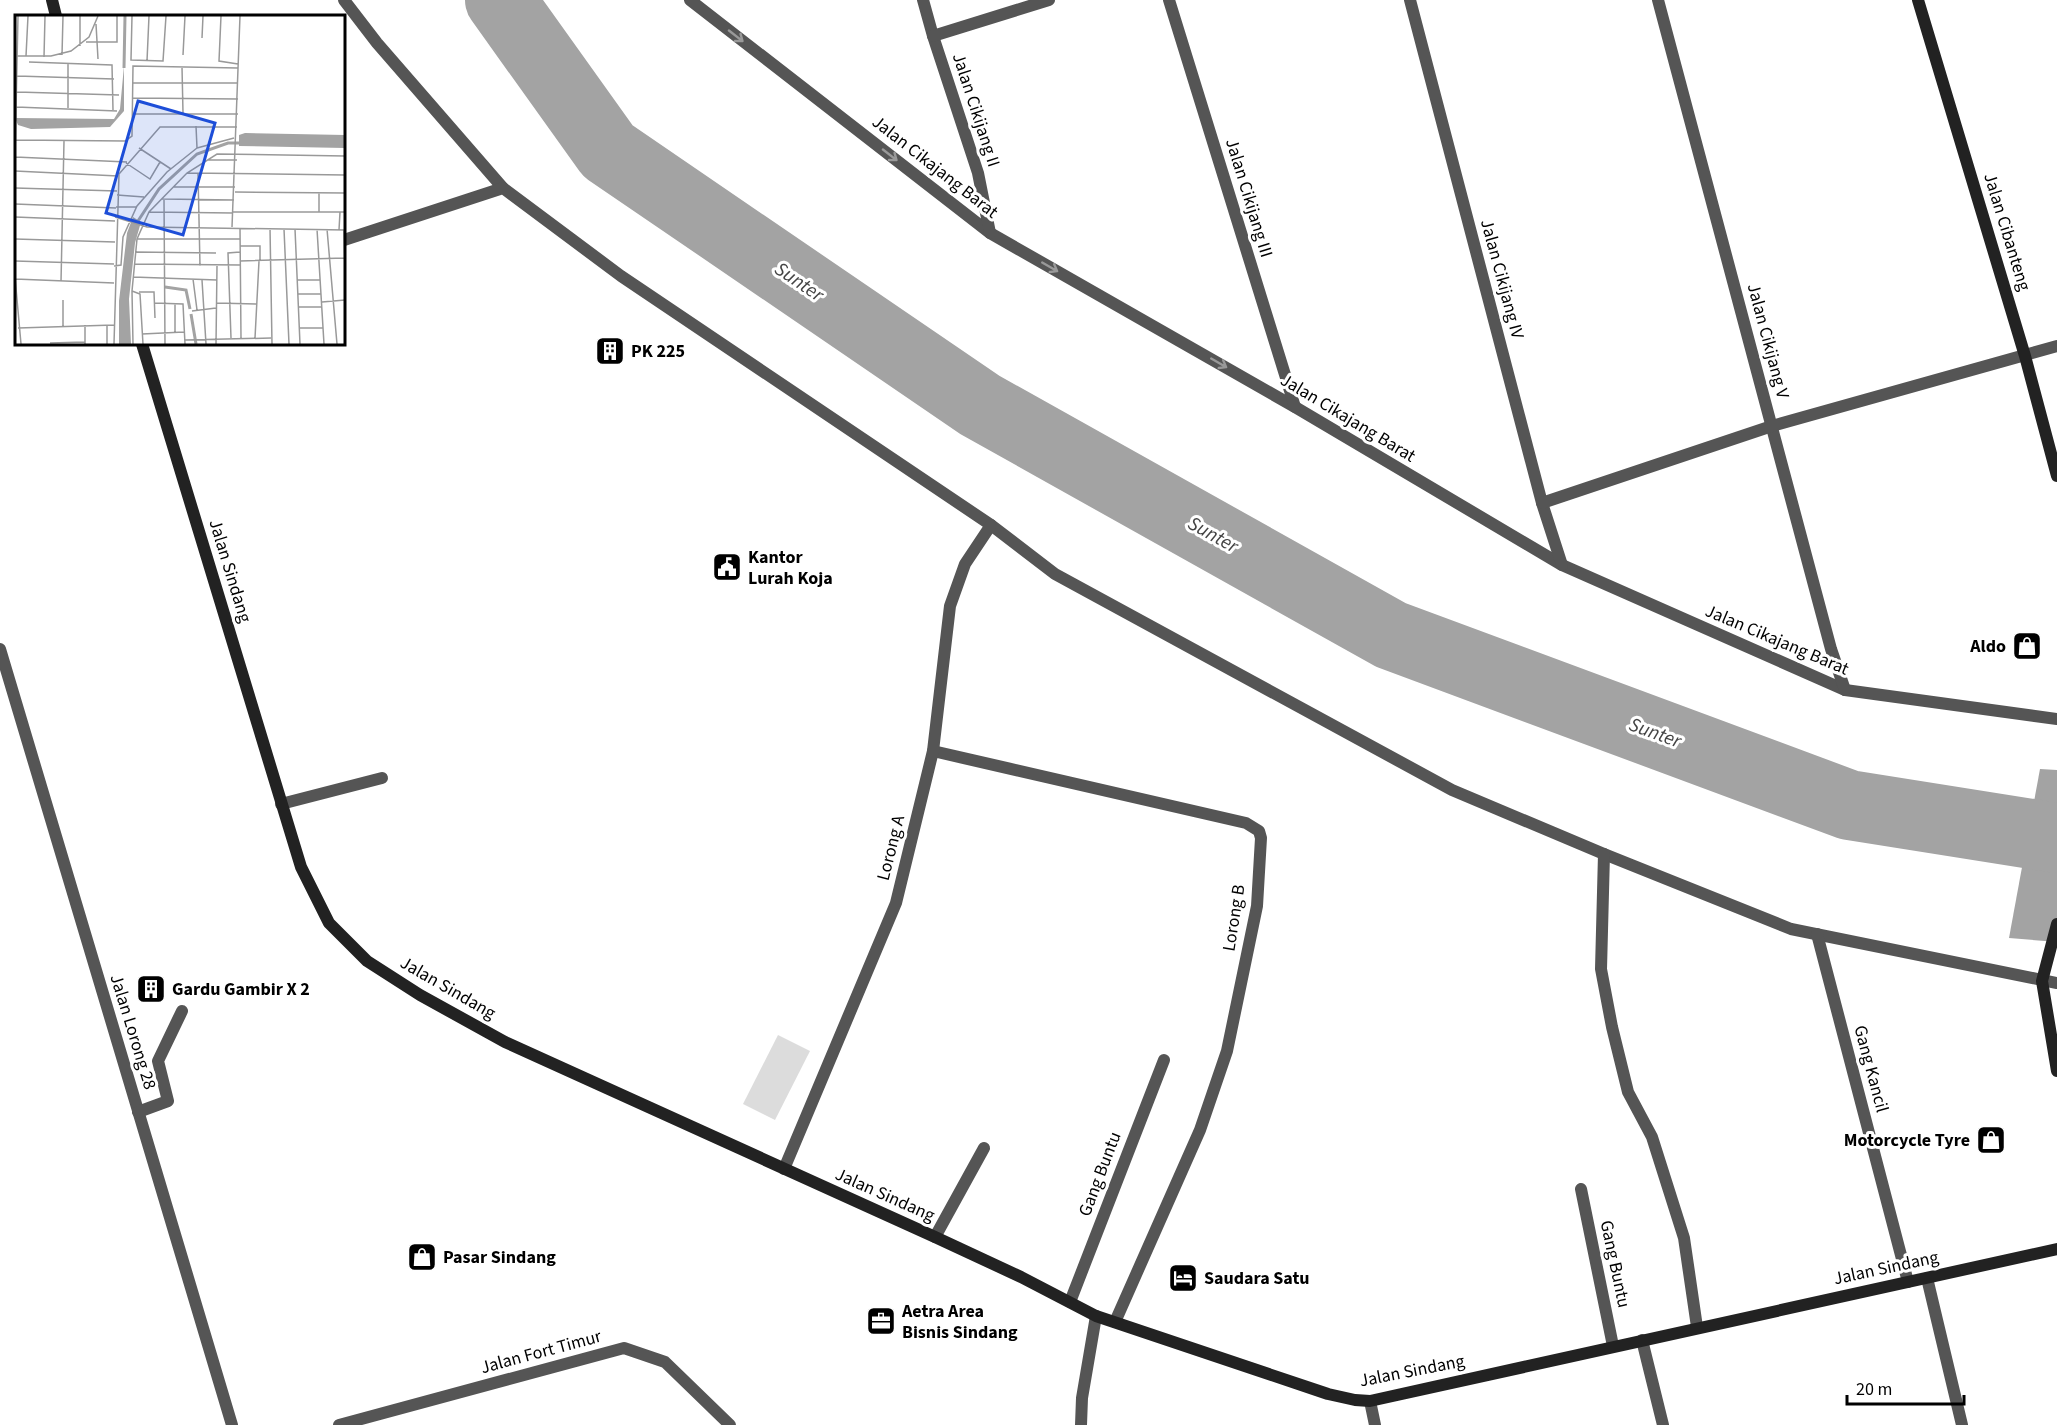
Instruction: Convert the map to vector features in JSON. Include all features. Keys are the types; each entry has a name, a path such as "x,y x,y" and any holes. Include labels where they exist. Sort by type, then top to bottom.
{"street":[{"path":"52,0 56,15"},
{"path":"344,0 376,43 503,188 621,276 991,525 1055,574 1441,784 1604,854 1791,929 2057,983"},
{"name":"Jalan Cikajang Barat","path":"690,0 990,233 1295,407 1562,566 1845,690 2057,719"},
{"name":"Jalan Cikijang II","path":"923,0 978,173 990,233"},
{"path":"933,36 1049,0"},
{"name":"Jalan Cikijang III","path":"1169,0 1295,407"},
{"name":"Jalan Cikijang IV","path":"1410,0 1542,503 1562,566"},
{"name":"Jalan Cikijang V","path":"1658,0 1831,649 1845,690"},
{"name":"Jalan Cibanteng","path":"1918,0 2025,356 2057,476"},
{"path":"345,240 503,188"},
{"name":"Jalan Sindang","path":"142,345 301,867 329,923 367,961 420,996 505,1042 935,1237 1096,1316 1328,1394 1355,1400 1370,1401 2057,1249"},
{"path":"1542,503 1772,426 2057,346"},
{"name":"Lorong A","path":"784,1169 896,903 933,751 950,606 965,564 991,525"},
{"name":"Jalan Lorong 28","path":"0,649 232,1425"},
{"name":"Lorong B","path":"933,751 1246,824 1258,831 1260,838 1257,906 1227,1051 1200,1130 1115,1322"},
{"path":"281,804 382,778"},
{"path":"1604,854 1601,969 1606,998 1628,1092 1653,1137 1684,1238 1697,1327"},
{"path":"2057,924 2042,981 2057,1071"},
{"name":"Gang Kancil","path":"1817,934 1908,1282"},
{"path":"138,1112 168,1101 158,1060 182,1011"},
{"name":"Gang Buntu","path":"1070,1302 1164,1060"},
{"path":"935,1237 984,1148"},
{"name":"Gang Buntu","path":"1581,1190 1613,1346"},
{"path":"1927,1278 1962,1425"},
{"path":"1081,1425 1082,1398 1096,1316"},
{"path":"1642,1340 1663,1425"},
{"name":"Jalan Fort Timur","path":"339,1425 624,1348 665,1362 729,1425"},
{"path":"1370,1401 1375,1425"}],"shaded area":[{"path":"2040,769 2057,770 2057,942 2009,938"},
{"path":"778,1035 810,1051 775,1120 743,1104"}],"waterway":[{"name":"Sunter","path":"500,0 608,151 980,405 1391,635 1849,805 2057,838"}],"place":[{"name":"PK 225","path":"610,351"},
{"name":"Kantor Lurah Koja","path":"727,567"},
{"name":"Aldo","path":"2027,646"},
{"name":"Gardu Gambir X 2","path":"151,989"},
{"name":"Motorcycle Tyre","path":"1991,1140"},
{"name":"Pasar Sindang","path":"422,1257"},
{"name":"Saudara Satu","path":"1183,1278"},
{"name":"Aetra Area Bisnis Sindang","path":"881,1321"}]}
